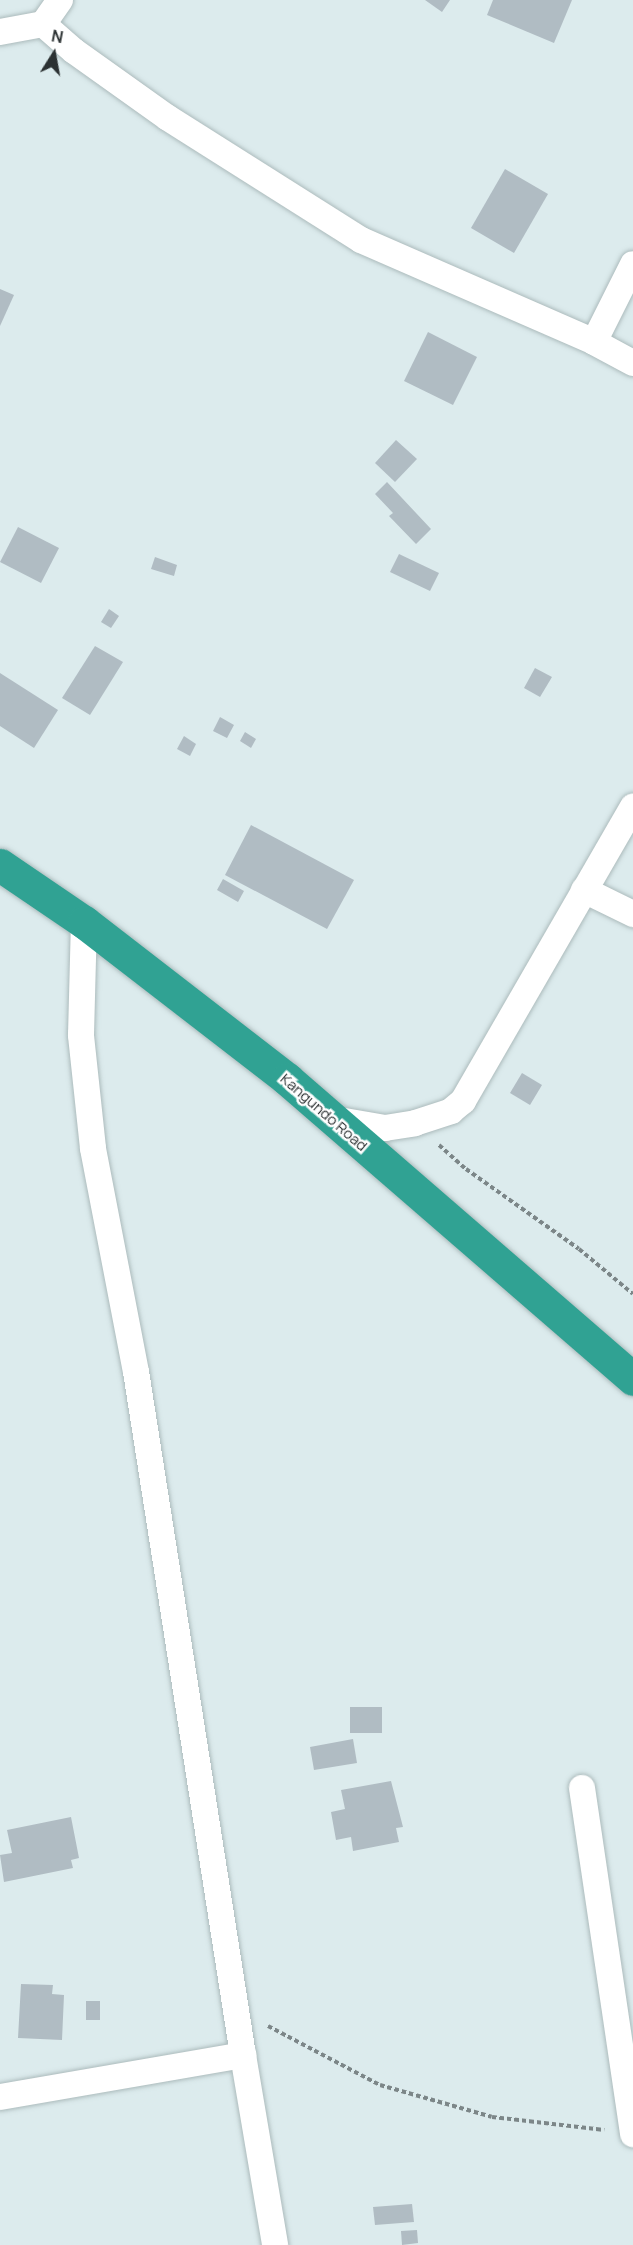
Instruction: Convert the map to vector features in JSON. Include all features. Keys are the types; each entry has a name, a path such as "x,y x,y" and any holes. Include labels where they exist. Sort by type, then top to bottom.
{"highway":[{"name":"Kangundo Road","path":"0,865 84,922 287,1079 633,1379"}],"street":[{"path":"0,32 44,24 60,0"},
{"path":"44,24 74,51 168,118 361,240 594,342 633,363"},
{"path":"594,342 633,264"},
{"path":"333,1119 385,1128 415,1124 451,1111 463,1101 633,807"},
{"path":"584,890 633,914"},
{"path":"84,922 81,1035 93,1148 135,1372 275,2245"},
{"path":"582,1788 632,2130"},
{"path":"0,2097 243,2055"}],"path":[{"path":"415,1124 466,1169 579,1249 633,1294"},
{"path":"236,2009 380,2085 492,2117 597,2131 632,2130"}],"building":[{"path":"425,0 450,0 442,12"},
{"path":"493,0 572,0 554,43 487,15"},
{"path":"505,169 548,194 514,253 471,228"},
{"path":"0,289 14,295 0,326"},
{"path":"428,332 477,357 453,405 404,381"},
{"path":"396,440 417,459 395,482 375,463"},
{"path":"387,482 431,529 416,544 389,516 393,513 375,494"},
{"path":"18,527 59,548 41,583 0,562"},
{"path":"399,554 439,573 430,591 390,572"},
{"path":"155,557 177,565 174,576 151,569"},
{"path":"109,609 119,616 111,628 101,622"},
{"path":"95,646 123,662 90,715 62,698"},
{"path":"535,668 552,677 540,697 524,688"},
{"path":"0,673 58,710 34,748 0,726"},
{"path":"220,717 234,725 227,738 213,731"},
{"path":"245,732 256,739 251,748 240,741"},
{"path":"184,736 196,744 190,756 177,749"},
{"path":"251,825 354,880 327,929 225,875"},
{"path":"223,879 244,891 238,902 217,890"},
{"path":"522,1073 542,1085 530,1105 510,1093"},
{"path":"350,1707 382,1707 382,1733 350,1733"},
{"path":"353,1739 357,1763 314,1770 310,1747"},
{"path":"391,1781 403,1827 396,1828 399,1842 353,1851 351,1837 336,1840 331,1812 345,1809 341,1790"},
{"path":"71,1817 79,1858 71,1860 73,1868 4,1882 0,1855 12,1853 7,1830"},
{"path":"21,1984 53,1985 52,1994 64,1995 62,2040 18,2038"},
{"path":"86,2001 100,2001 100,2020 86,2020"},
{"path":"412,2204 414,2222 375,2225 373,2207"},
{"path":"417,2230 418,2243 402,2245 401,2231"}]}
